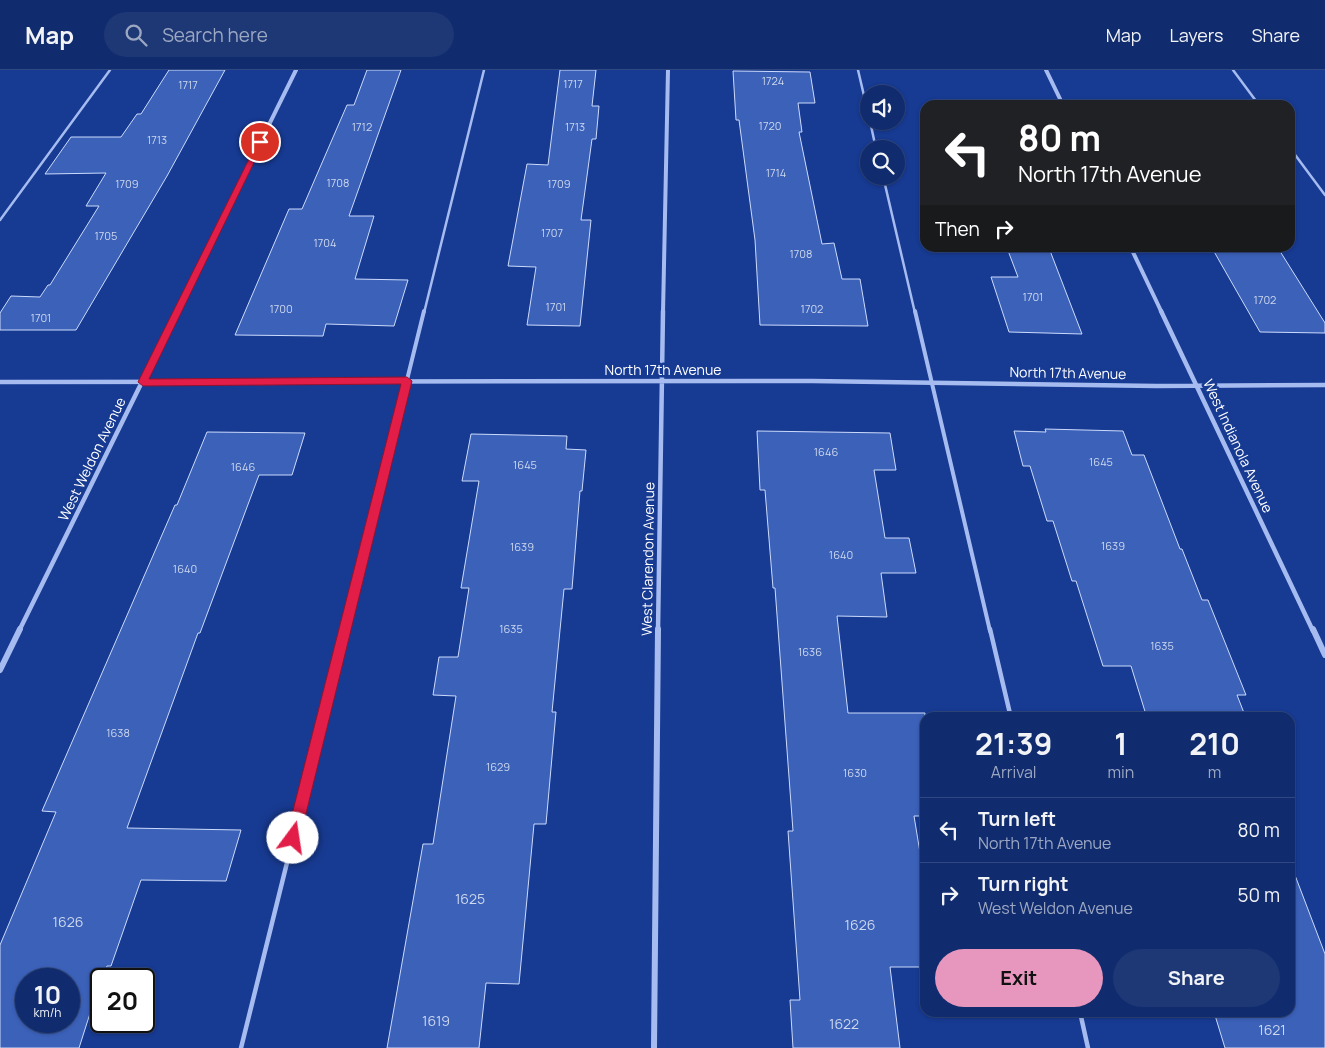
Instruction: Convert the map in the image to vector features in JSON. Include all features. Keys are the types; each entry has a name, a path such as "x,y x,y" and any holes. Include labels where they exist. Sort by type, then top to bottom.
{"street":[{"name":"West Weldon Avenue","path":"0,670 296,70"},
{"name":"West Clarendon Avenue","path":"654,1048 661,382 668,70"},
{"path":"1046,70 1060,100"},
{"name":"West Indianola Avenue","path":"1133,252 1325,654"},
{"name":"North 17th Avenue","path":"0,382 812,381 1197,386 1325,385"}],"lane":[{"path":"0,220 110,70"},
{"path":"241,1048 484,70"},
{"path":"858,70 862,85"},
{"path":"1233,70 1255,100"},
{"path":"1295,155 1325,195"},
{"path":"885,185 1010,712"},
{"path":"1081,1017 1088,1048"}],"building":[{"path":"169,70 225,70 167,176 76,330 0,330 0,313 11,296 40,297 48,285 50,285 99,206 86,206 106,173 45,174 71,137 121,137 137,114 141,114"},
{"path":"367,70 401,70 349,216 374,216 355,279 408,280 394,326 326,324 323,336 235,335 289,209 302,209 347,105 354,105"},
{"path":"560,70 596,70 592,106 599,106 596,139 592,139 581,220 591,220 580,326 527,325 536,267 508,266 527,164 548,165"},
{"path":"733,71 810,72 815,103 798,103 802,132 799,132 822,244 834,243 842,279 860,279 868,326 760,325 755,240 739,120 736,120"},
{"path":"1009,252 1051,252 1082,334 1009,332 991,277 1018,277"},
{"path":"1214,252 1281,252 1325,323 1325,333 1260,332"},
{"path":"1045,429 1123,431 1132,455 1144,455 1180,549 1182,549 1202,600 1208,600 1246,695 1237,695 1244,712 1145,712 1131,666 1103,666 1076,581 1072,581 1053,521 1047,521 1030,466 1023,466 1014,431 1046,432"},
{"path":"757,431 890,433 896,470 874,470 885,538 909,538 916,573 881,573 887,617 837,616 848,713 920,713 920,816 914,816 920,853 920,967 890,967 900,1048 793,1048 790,1000 800,1000 788,831 793,831 775,588 773,588 765,490 760,490"},
{"path":"207,432 305,433 292,475 259,475 200,633 198,633 127,828 241,830 226,881 141,880 111,966 107,966 106,968 90,968 90,1014 79,1048 0,1048 0,945 56,812 42,811 175,505 177,505"},
{"path":"471,434 567,436 566,449 586,450 582,491 580,491 572,589 564,589 552,712 556,712 546,824 534,824 519,984 486,983 479,1048 387,1048 423,844 433,844 456,696 433,695 439,657 458,657 469,588 461,588 479,481 462,481"},
{"path":"1295,875 1325,954 1325,1048 1225,1048 1216,1017 1295,1017"}],"route":[{"path":"260,142 143,382 407,381 293,838"}]}
